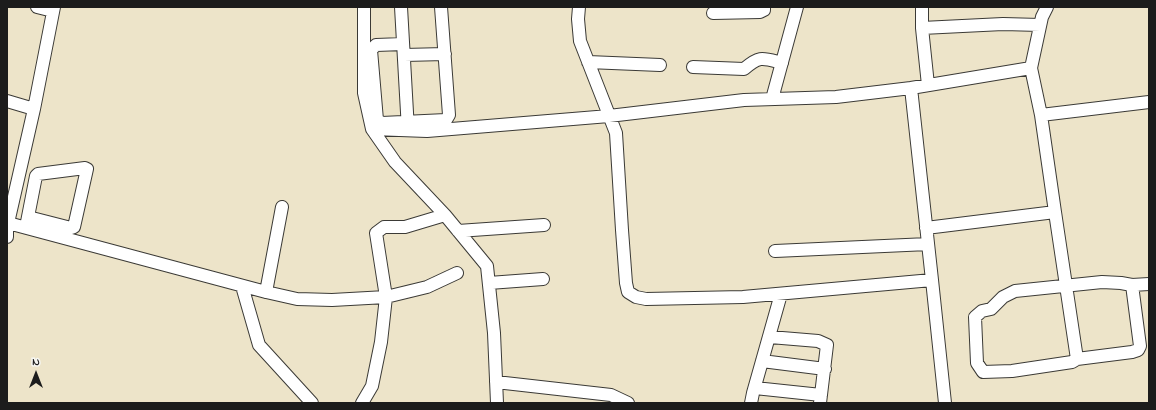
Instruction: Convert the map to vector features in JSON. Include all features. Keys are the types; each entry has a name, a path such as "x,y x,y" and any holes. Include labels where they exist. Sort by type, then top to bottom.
{"street":[{"path":"7,237 7,222 34,109 54,9 37,7"},
{"path":"364,7 364,93 372,129 395,162 445,214 487,266 494,333 497,403"},
{"path":"401,7 408,126"},
{"path":"372,129 408,126 446,120 448,118 441,7"},
{"path":"579,7 578,19 580,41 616,133 622,238 628,292 636,297 646,298 743,297 932,280"},
{"path":"713,14 760,12 764,10 764,7"},
{"path":"772,99 797,7"},
{"path":"922,7 922,28 928,85"},
{"path":"1047,7 1042,17 1031,68 1041,115 1077,360"},
{"path":"922,28 1004,24 1040,25"},
{"path":"445,54 376,45 371,50 377,120 382,123 408,126 427,131 609,116 744,100 836,97 911,88 1031,68"},
{"path":"693,67 744,69 755,60 762,58 782,63"},
{"path":"588,62 660,65"},
{"path":"911,88 945,403"},
{"path":"7,101 34,109"},
{"path":"1041,115 1149,102"},
{"path":"7,222 27,222 71,228 74,227 87,169 54,172 36,176 27,222"},
{"path":"266,292 282,207"},
{"path":"926,228 1055,212"},
{"path":"362,403 372,386 381,342 386,297 376,232 384,227 405,227 445,214"},
{"path":"27,222 242,286 297,298 332,300 386,297 427,287 457,273"},
{"path":"458,231 544,225"},
{"path":"775,251 928,244"},
{"path":"489,283 542,279"},
{"path":"1132,285 1144,340 1138,350 1027,369 983,372 977,363 975,317 982,311 991,309 1003,297 1015,291 1102,282 1132,285 1149,284"},
{"path":"242,286 258,345 312,403"},
{"path":"751,403 754,388 782,294"},
{"path":"754,388 821,399 828,345 818,341 770,336"},
{"path":"762,361 825,369"},
{"path":"496,382 611,395 628,403"}]}
